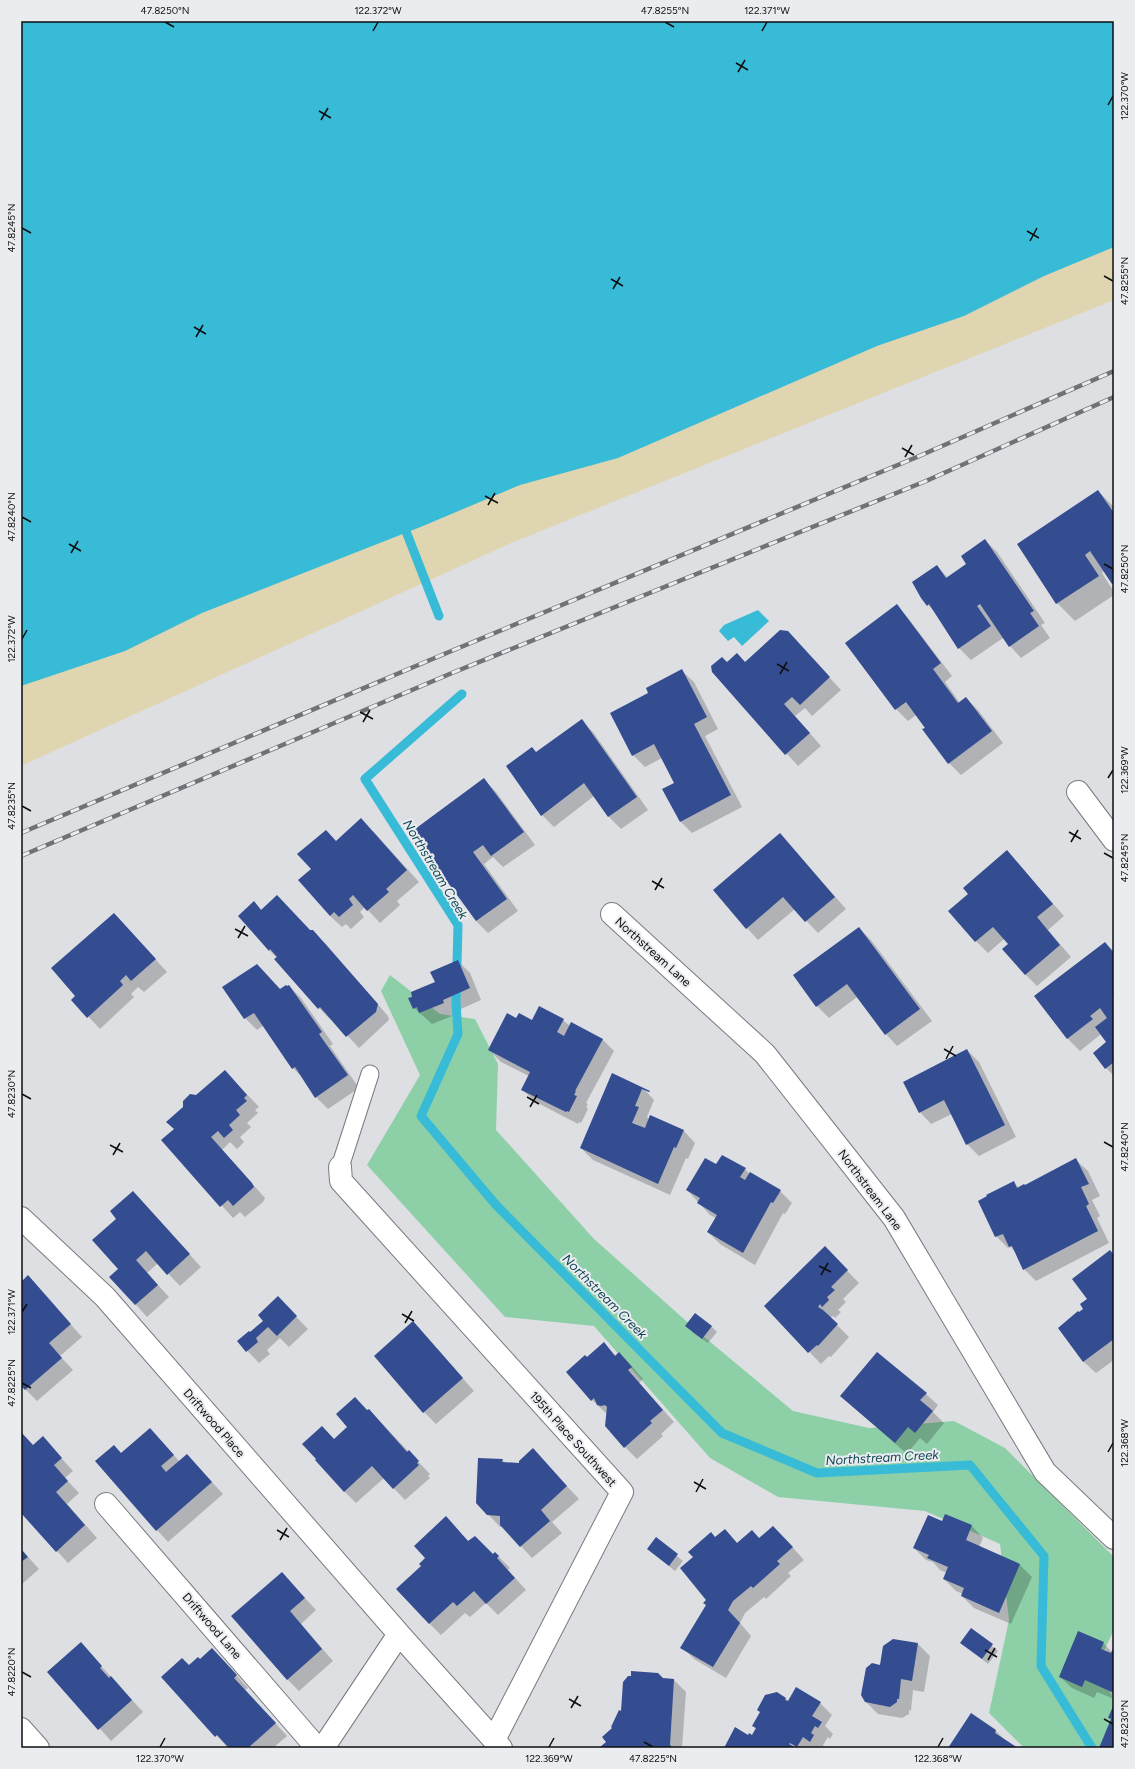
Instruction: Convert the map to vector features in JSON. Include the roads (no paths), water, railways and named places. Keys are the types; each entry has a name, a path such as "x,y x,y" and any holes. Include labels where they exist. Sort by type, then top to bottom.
{"street":[{"path":"1078,792 1114,840"},
{"name":"Northstream Lane","path":"612,914 765,1054 894,1218 1045,1472 1114,1538"},
{"name":"195th Place Southwest","path":"340,1167 341,1181 622,1492 498,1744"},
{"name":"Driftwood Place","path":"21,1218 105,1297 399,1634"},
{"name":"Driftwood Lane","path":"106,1504 317,1748"},
{"path":"323,1748 399,1634 498,1744"},
{"path":"21,1729 38,1748"}],"lane":[{"path":"340,1167 370,1074"}],"water":[{"path":"21,21 1114,21 1114,247 1044,276 964,316 877,346 618,458 520,485 423,526 202,613 125,651 21,686"},
{"path":"758,610 769,621 742,646 734,637 728,641 719,631 724,625"}],"waterway":[{"name":"Northstream Creek","path":"402,521 439,616"},
{"name":"Northstream Creek","path":"462,694 365,779 458,925 456,1002 458,1034 421,1116 496,1205 722,1433 817,1473 970,1465 1044,1556 1041,1666 1092,1748"}],"railway":[{"path":"21,833 449,652 917,457 1114,371"},
{"path":"21,856 452,673 926,481 1114,397"}]}
